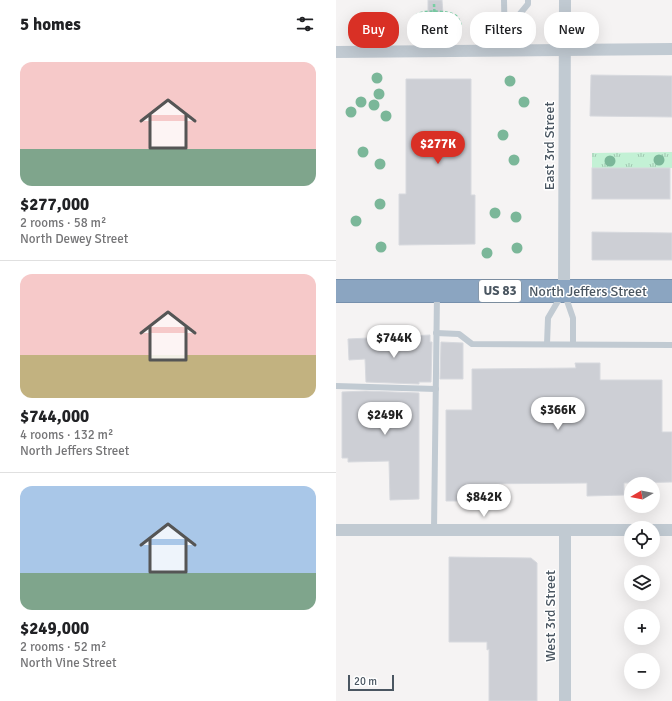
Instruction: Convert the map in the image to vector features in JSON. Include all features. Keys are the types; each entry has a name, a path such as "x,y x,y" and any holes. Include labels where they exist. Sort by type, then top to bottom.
{"highway":[{"name":"North Jeffers Street","path":"336,291 672,291"}],"street":[{"name":"East 3rd Street","path":"564,291 565,0"},
{"path":"336,52 672,49"},
{"path":"336,530 624,530"},
{"name":"West 3rd Street","path":"565,530 565,701"},
{"path":"660,530 672,530"}],"lane":[{"path":"504,0 504,12"},
{"path":"521,12 528,4 528,0"},
{"path":"434,530 437,291"},
{"path":"548,344 548,318 564,291"},
{"path":"564,291 573,318 573,344"},
{"path":"436,333 459,334 472,344 672,345"},
{"path":"336,386 436,389"}],"path":[{"path":"434,4 434,12"}],"green space":[{"path":"672,152 672,168 592,168 592,153"}],"building":[{"path":"428,0 442,0 443,12 428,12"},
{"path":"591,75 672,76 672,117 590,116"},
{"path":"406,79 471,79 471,195 475,195 475,244 399,245 399,194 406,194"},
{"path":"592,168 670,168 670,199 592,199"},
{"path":"592,232 672,233 672,260 592,260"},
{"path":"430,335 430,342 432,342 431,382 419,382 419,384 366,382 365,359 349,360 348,339"},
{"path":"441,342 463,343 463,379 440,379"},
{"path":"575,363 600,363 600,380 662,380 662,432 672,432 672,482 660,482 660,477 624,477 624,495 587,496 587,483 466,484 466,501 446,501 446,410 472,410 472,369 576,368"},
{"path":"366,391 419,393 419,499 390,500 389,461 348,462 348,458 342,458 342,392"},
{"path":"449,557 531,558 537,563 537,701 489,701 489,649 487,650 487,642 449,642"}]}
